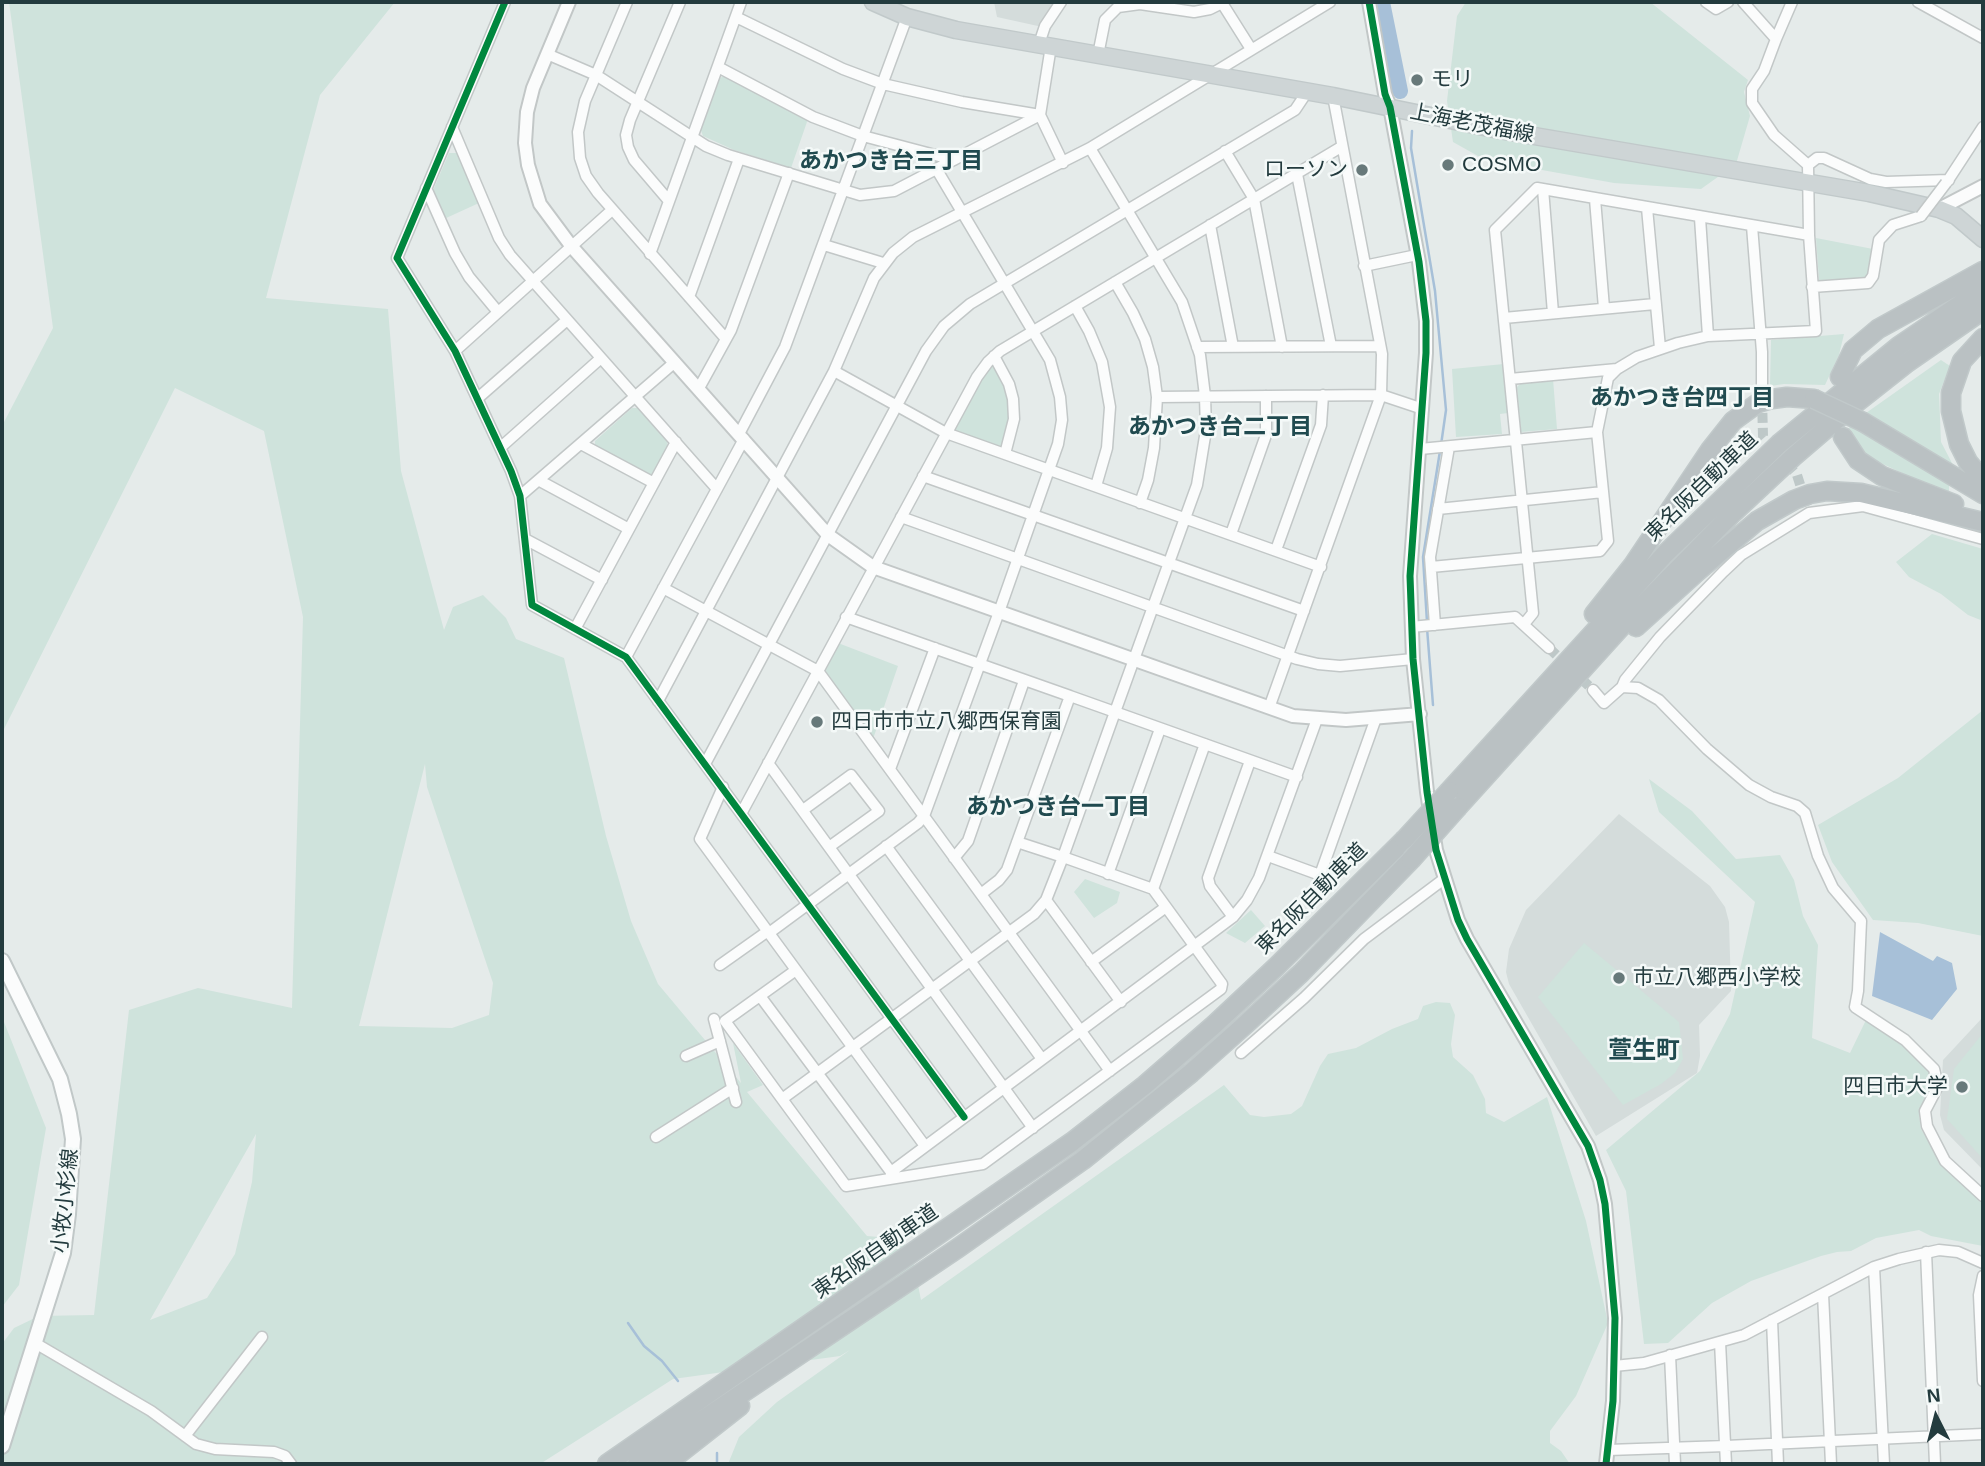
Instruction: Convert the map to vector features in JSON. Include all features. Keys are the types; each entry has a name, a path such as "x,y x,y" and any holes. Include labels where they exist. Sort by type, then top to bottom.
{"highway":[{"path":"1840,377 1853,350 1878,329 1983,271"},
{"name":"東名阪自動車道","path":"607,1464 1072,1142 1145,1085 1285,958 1404,839 1665,554 1779,444 1899,346 1983,289"},
{"name":"東名阪自動車道","path":"637,1464 958,1248 1083,1160 1191,1073 1301,973 1411,860 1681,565 1793,457 1908,362 1983,310"},
{"path":"1983,338 1972,347 1959,369 1951,393 1953,428 1968,462 1983,480"},
{"path":"1498,734 1633,565 1710,450 1733,421 1758,403 1787,397 1814,398 1863,422 1983,494"},
{"path":"1843,437 1858,460 1882,476 1983,516"},
{"path":"1510,749 1698,570 1758,521 1794,500 1826,491 1844,491 1983,522"},
{"path":"666,1464 836,1330"}],"main road":[{"name":"上海老茂福線","path":"873,2 907,17 956,30 1333,96 1499,130 1809,182 1940,209 1956,216 1983,239"},
{"name":"小牧小杉線","path":"2,961 60,1079 73,1139 63,1253 2,1446"}],"street":[{"path":"505,2 397,258 454,351 478,398 520,496 532,605 626,657 964,1117"},
{"path":"569,2 529,100 525,125 531,181 540,204 572,247 828,536 873,568 1269,708 1317,719 1420,714"},
{"path":"627,2 585,101 579,123 580,158 586,176 612,210 726,339"},
{"path":"669,201 638,166 628,147 627,128 680,2"},
{"path":"650,254 741,2"},
{"path":"1061,2 1045,26 1040,115 1063,163"},
{"path":"1098,55 1105,20 1118,7 1140,4 1194,12 1210,9 1223,2 1251,50"},
{"path":"658,701 834,371 883,263 913,237 1090,148 1330,2"},
{"path":"1369,2 1417,255 1426,321 1423,409 1410,576 1425,626"},
{"path":"1706,2 1716,9 1728,2"},
{"path":"1743,2 1776,39"},
{"path":"1430,567 1600,551 1608,541 1597,432 1608,378 1637,357 1660,348 1708,336 1816,331 1809,235 1808,165 1774,135 1751,98 1752,89 1764,71 1792,2"},
{"path":"1918,2 1983,38"},
{"path":"736,16 843,69 883,84 950,100 1040,115"},
{"path":"626,657 717,489 785,347 907,17"},
{"path":"547,54 596,75 692,137 739,159 867,195 886,193 937,170 1040,115"},
{"path":"718,67 813,117 863,136 954,160"},
{"path":"705,764 931,342 944,326 970,304 1004,283 1295,110 1307,92"},
{"path":"1269,708 1381,395 1380,346 1333,96"},
{"path":"452,127 499,238 510,255 717,489"},
{"path":"1812,287 1868,284 1873,276 1880,240 1894,225 1921,216 1983,127"},
{"path":"741,812 976,377 994,356 1341,147"},
{"path":"782,1099 1034,914 1046,900 1185,519 1196,485 1203,448 1205,396 1197,347 1182,302 1090,148"},
{"path":"1225,151 1254,199 1282,346"},
{"path":"1808,165 1815,159 1824,158 1870,179 1886,182 1947,181"},
{"path":"689,297 739,159"},
{"path":"720,965 809,903 924,816 1050,471 1060,433 1060,397 1050,360 937,170"},
{"path":"699,388 726,339 789,173"},
{"path":"1297,174 1331,346"},
{"path":"1940,209 1983,186"},
{"path":"426,188 455,253 469,277 498,312"},
{"path":"1524,624 1533,612 1495,230 1537,188 1809,235"},
{"path":"1543,189 1553,313"},
{"path":"1595,199 1604,308"},
{"path":"1647,208 1660,348"},
{"path":"454,351 612,210"},
{"path":"1700,218 1708,336"},
{"path":"1210,225 1233,347"},
{"path":"1752,226 1762,391"},
{"path":"824,245 883,263"},
{"path":"1364,266 1417,255"},
{"path":"1115,282 1144,339 1153,366 1157,397 1154,448 1140,503"},
{"path":"1504,318 1655,304"},
{"path":"1074,306 1102,362 1110,407 1107,448 1096,486"},
{"path":"478,398 567,320"},
{"path":"1197,347 1380,346"},
{"path":"994,356 1009,384 1013,399 1014,419 1005,454"},
{"path":"500,447 601,358"},
{"path":"520,496 675,362"},
{"path":"1510,379 1617,369"},
{"path":"834,371 946,432 1321,566"},
{"path":"1157,397 1381,395 1423,409"},
{"path":"1276,550 1321,425 1323,396"},
{"path":"1231,534 1266,435 1266,397"},
{"path":"1420,449 1597,432"},
{"path":"575,629 676,442"},
{"path":"581,444 654,483"},
{"path":"1443,447 1425,626 1413,659 1436,850 1467,939 1584,1139 1595,1164 1605,1204 1615,1318 1606,1464"},
{"path":"923,476 1304,611"},
{"path":"540,481 629,530"},
{"path":"1438,509 1604,492"},
{"path":"1593,690 1604,703 1622,687 1660,637 1723,572 1750,549 1808,509 1863,506 1983,539"},
{"path":"901,517 1288,656 1318,664 1340,666 1413,659"},
{"path":"525,539 602,580"},
{"path":"663,588 818,671 1110,1071"},
{"path":"846,617 1297,777"},
{"path":"1425,626 1515,617 1549,648"},
{"path":"890,769 934,648"},
{"path":"954,858 968,841 1024,681"},
{"path":"1622,687 1637,688 1659,700 1707,749 1749,785 1771,797 1797,806 1805,813 1818,856 1833,888 1861,921 1855,1007 1905,1041 1934,1069 1938,1086 1925,1111 1927,1126 1945,1161 1983,1196"},
{"path":"981,894 1003,876 1070,696"},
{"path":"1268,856 1320,875 1376,718"},
{"path":"891,1175 925,1146 1233,917 1255,888 1317,719"},
{"path":"1108,874 1160,729"},
{"path":"1153,889 1205,744"},
{"path":"1233,917 1210,886 1208,877 1250,761"},
{"path":"768,763 1033,1128"},
{"path":"803,810 851,775 879,811 829,847"},
{"path":"723,787 700,839 925,1146"},
{"path":"796,970 725,1021 846,1186 891,1175 983,1164 1221,989 1222,984 1153,889 1017,842"},
{"path":"886,846 1042,1059"},
{"path":"1241,1053 1304,998 1364,939 1444,879"},
{"path":"1046,900 1121,1002"},
{"path":"1091,962 1166,908"},
{"path":"760,996 891,1175"},
{"path":"714,1019 736,1102"},
{"path":"685,1056 736,1035"},
{"path":"656,1137 733,1088"},
{"path":"1614,1366 1644,1363 1744,1335 1874,1267 1926,1252 1958,1252 1983,1263"},
{"path":"1926,1252 1935,1464"},
{"path":"1874,1267 1884,1464"},
{"path":"1983,1276 1979,1295 1983,1381"},
{"path":"1823,1294 1831,1464"},
{"path":"1772,1320 1778,1464"},
{"path":"185,1436 262,1337"},
{"path":"1720,1342 1726,1464"},
{"path":"35,1343 151,1411 196,1444 215,1449 274,1452 285,1456 291,1464"},
{"path":"1670,1356 1675,1464"},
{"path":"1608,1450 1983,1433"}],"shaded area":[{"path":"994,2 1053,2 1047,28 997,17"},
{"name":"市立八郷西小学校","path":"1619,814 1710,886 1725,907 1729,922 1731,991 1699,1025 1700,1056 1697,1073 1596,1136 1509,984 1506,972 1509,949 1526,910"},
{"name":"四日市大学","path":"1983,1017 1983,1170 1944,1130 1940,1115 1943,1060"}],"green space":[{"path":"9,2 395,2 320,95 266,298 388,309 401,471 444,630 453,607 483,595 506,618 516,639 564,658 606,836 631,921 658,984 741,1083 733,1043 763,1085 747,1092 867,1236 902,1239 913,1260 921,1300 1224,1085 1250,1115 1264,1117 1291,1114 1302,1106 1328,1054 1356,1048 1418,1019 1423,1006 1436,1002 1450,1003 1455,1015 1451,1044 1453,1057 1473,1075 1485,1099 1486,1113 1504,1122 1547,1097 1586,1221 1608,1323 1576,1396 1550,1431 1550,1443 1561,1451 1570,1464 728,1464 739,1437 777,1402 850,1350 840,1356 673,1379 540,1464 2,1464 2,1344 14,1328 39,1316 94,1315 129,1010 198,988 292,1008 303,617 264,431 175,388 2,733 2,426 53,328","holes":["425,764 427,787 493,983 489,1015 452,1028 359,1026","256,1134 252,1182 235,1254 207,1298 150,1320"]},
{"path":"1466,2 1650,2 1748,80 1744,92 1750,116 1736,164 1701,189 1614,183 1478,156 1453,142 1447,101 1457,16"},
{"path":"724,76 808,119 791,168 734,150 703,136 700,128 718,79"},
{"path":"449,153 457,153 479,203 444,219 434,197 434,188"},
{"path":"1816,238 1873,249 1869,275 1865,280 1822,283 1819,280"},
{"path":"1844,334 1839,355 1825,385 1770,386 1771,340"},
{"path":"1941,360 1950,366 1939,394 1941,442 1953,465 1866,413"},
{"path":"1504,364 1508,413 1500,414 1502,434 1456,437 1452,369"},
{"path":"996,366 1008,392 1011,414 1005,445 1000,447 957,432 955,428 983,374"},
{"path":"1553,379 1557,429 1521,432 1517,387 1522,382"},
{"path":"632,408 640,408 667,439 668,450 655,475 648,476 595,447 595,441"},
{"path":"1851,425 1949,485 1949,491 1940,491 1866,456 1850,437 1848,430"},
{"path":"1932,534 1983,549 1983,621 1968,615 1941,594 1909,577 1896,562"},
{"path":"838,643 898,666 873,739 824,673 823,669"},
{"path":"1983,710 1983,936 1918,923 1873,920 1832,862 1818,825 1898,778"},
{"path":"1649,779 1692,811 1736,859 1780,855 1794,880 1803,916 1818,945 1812,1038 1850,1053 1866,1020 1907,1046 1928,1069 1932,1086 1919,1114 1921,1129 1941,1163 1983,1202 1983,1246 1931,1236 1919,1230 1876,1238 1851,1251 1821,1256 1751,1281 1712,1303 1668,1343 1644,1344 1626,1191 1606,1150 1700,1071 1730,1014 1755,902 1659,812"},
{"path":"1085,879 1120,892 1117,903 1094,918 1074,892"},
{"path":"1251,910 1265,926 1245,943 1226,933"},
{"path":"1584,943 1679,1022 1683,1059 1675,1073 1623,1105 1538,997"},
{"path":"2,1017 46,1128 19,1285 2,1307"},
{"name":"四日市大学","path":"1983,1033 1983,1159 1947,1119 1954,1069"}],"water":[{"path":"1880,932 1933,961 1937,956 1952,963 1957,989 1932,1020 1872,996"}],"waterway":[{"path":"1382,2 1400,91"},
{"path":"1412,131 1411,148 1435,291 1446,410 1441,445"},
{"path":"1427,622 1423,557 1440,451"},
{"path":"1427,628 1433,705"},
{"path":"628,1323 644,1346 662,1361 678,1381"},
{"path":"717,1453 717,1464"}],"tunnel":[{"path":"1762,398 1763,436 1797,475 1807,506"},
{"path":"1549,648 1593,690"}],"cycle path":[{"path":"505,2 397,258 455,351 511,471 520,496 532,605 626,657 964,1117"},
{"path":"1369,2 1419,262 1426,321 1410,576 1413,659 1436,850 1458,920 1467,939 1588,1146 1600,1180 1605,1204 1615,1318 1613,1401 1606,1464"}],"place":[{"name":"モリ","path":"1417,80"},
{"name":"COSMO","path":"1448,165"},
{"name":"ローソン","path":"1362,170"},
{"name":"四日市市立八郷西保育園","path":"817,722"},
{"name":"市立八郷西小学校","path":"1619,978"},
{"name":"四日市大学","path":"1962,1087"}],"district":[{"name":"あかつき台三丁目","path":"891,162"},
{"name":"あかつき台四丁目","path":"1682,399"},
{"name":"あかつき台二丁目","path":"1220,428"},
{"name":"あかつき台一丁目","path":"1058,808"},
{"name":"萱生町","path":"1644,1051"}]}
